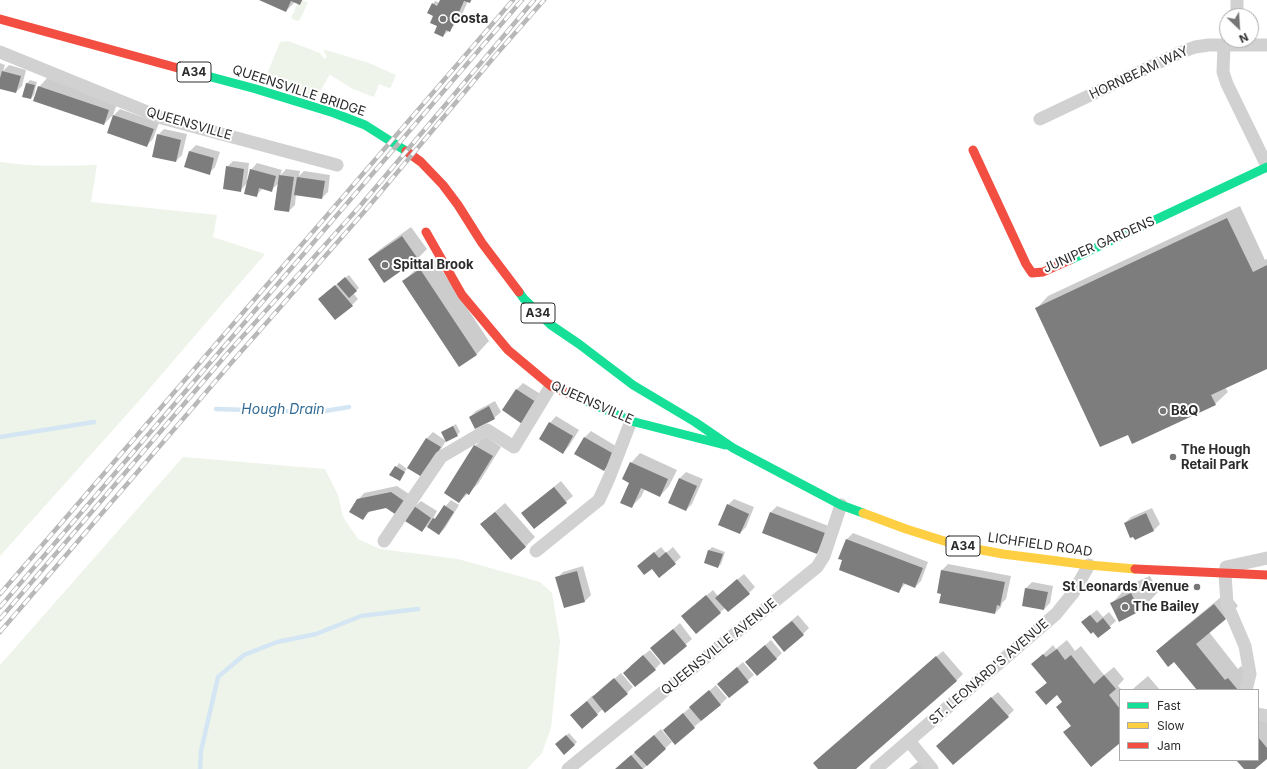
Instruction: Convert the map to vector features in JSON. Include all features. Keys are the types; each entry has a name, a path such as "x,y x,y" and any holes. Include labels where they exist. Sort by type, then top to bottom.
{"main road":[{"name":"QUEENSVILLE BRIDGE","path":"0,19 256,89 334,113 365,125 384,136 421,162 443,185 458,205 482,244 524,299 551,325 633,384 695,422"},
{"name":"JUNIPER GARDENS","path":"973,150 1026,264 1032,273 1043,272 1267,167"},
{"name":"QUEENSVILLE","path":"426,232 462,295 508,350 551,386 631,421 733,448"},
{"name":"LICHFIELD ROAD","path":"695,422 733,448 841,505 906,529 960,546 1003,554 1130,569 1267,575"}],"street":[{"name":"HORNBEAM WAY","path":"1040,119 1195,47 1219,44"},
{"name":"JUNIPER GARDENS","path":"1230,48 1223,72 1227,84 1267,167"},
{"name":"QUEENSVILLE","path":"0,52 162,118 338,164"},
{"path":"384,541 441,457 487,430 514,447 551,386"},
{"path":"536,551 599,500 631,421"},
{"name":"QUEENSVILLE AVENUE","path":"568,769 818,567 824,556 841,505"},
{"path":"1205,572 1267,558"},
{"name":"ST. LEONARD'S AVENUE","path":"876,769 1056,614 1073,593 1089,565"},
{"path":"1225,574 1227,604 1245,646 1250,674 1246,689"},
{"path":"909,741 932,769"}],"shaded area":[{"path":"299,0 308,2 300,20 297,21 291,18"},
{"path":"288,41 320,53 324,59 327,57 323,50 326,50 369,63 396,75 391,87 389,88 379,84 374,97 353,89 330,74 317,97 289,89 265,79 280,42"},
{"path":"0,162 12,164 61,166 97,165 91,202 217,215 213,237 265,254 138,402 0,556"},
{"path":"183,457 325,469 338,495 343,517 358,539 380,549 458,559 540,582 552,593 560,641 551,728 542,753 527,769 0,769 0,665"}],"building":[{"path":"259,0 302,0 300,5 291,1 286,12"},
{"name":"Costa","path":"440,0 471,0 470,3 464,1 450,32 446,30 443,37 434,33 437,26 430,23 433,16 427,13 432,3 437,6"},
{"path":"2,71 21,76 16,93 0,89 0,78"},
{"path":"26,83 35,85 31,99 22,97"},
{"path":"38,86 109,110 104,125 33,101"},
{"path":"113,115 154,129 147,147 107,133"},
{"path":"157,134 181,140 176,162 152,157"},
{"path":"189,151 214,158 210,175 184,167"},
{"path":"226,166 244,169 241,192 223,189"},
{"path":"250,169 276,176 272,192 259,188 257,197 244,194"},
{"path":"279,175 294,177 289,212 274,210"},
{"path":"297,177 325,181 322,199 294,195"},
{"path":"1227,218 1253,272 1267,265 1267,369 1211,395 1216,405 1132,444 1128,435 1100,447 1035,308"},
{"path":"402,236 418,259 384,283 368,259"},
{"path":"420,269 477,355 459,367 402,281"},
{"path":"345,277 357,291 349,298 337,284"},
{"path":"335,285 353,306 335,320 318,299"},
{"path":"516,389 536,402 522,424 502,410"},
{"path":"489,406 495,419 475,429 469,417"},
{"path":"549,422 573,436 563,454 539,439"},
{"path":"453,426 458,436 446,442 441,432"},
{"path":"584,437 614,454 604,471 574,454"},
{"path":"426,438 441,447 422,477 407,468"},
{"path":"474,445 493,456 469,495 466,493 459,503 444,493"},
{"path":"630,462 668,479 660,497 641,488 632,508 620,503 629,483 622,479"},
{"path":"395,466 405,472 400,481 389,475"},
{"path":"679,478 697,486 686,511 668,503"},
{"path":"554,487 567,503 534,529 521,513"},
{"path":"391,492 404,501 395,514 386,508 368,512 363,520 349,512 357,499"},
{"path":"727,504 749,514 740,534 718,525"},
{"path":"444,505 454,512 439,535 427,527 433,518 435,519"},
{"path":"414,506 431,518 422,532 405,521"},
{"path":"495,512 526,547 511,560 480,524"},
{"path":"770,512 825,533 817,554 762,533"},
{"path":"1146,513 1154,531 1135,540 1133,537 1130,538 1124,523"},
{"path":"846,539 923,568 915,588 903,583 899,593 839,570 842,560 838,559"},
{"path":"708,550 723,554 718,568 704,563"},
{"path":"654,552 659,558 666,552 676,564 659,578 652,569 644,575 637,566"},
{"path":"941,570 1005,582 1000,606 997,605 995,614 939,603 941,594 937,593"},
{"path":"577,571 585,602 564,608 555,577"},
{"path":"737,579 750,594 728,612 715,598"},
{"path":"1025,588 1048,592 1044,610 1022,606"},
{"name":"The Bailey","path":"1131,593 1140,611 1119,622 1110,603"},
{"path":"706,595 721,613 696,634 681,616"},
{"path":"1214,604 1226,619 1196,644 1225,680 1228,678 1237,689 1196,689 1174,662 1168,667 1156,651"},
{"path":"1090,615 1097,623 1103,618 1111,628 1098,638 1093,632 1091,634 1081,622"},
{"path":"792,621 804,635 784,652 772,637"},
{"path":"673,629 687,646 664,665 650,648"},
{"path":"765,645 777,659 757,676 745,662"},
{"path":"1057,649 1065,660 1071,655 1094,684 1104,675 1116,689 1109,695 1119,708 1119,744 1091,767 1063,732 1071,726 1056,707 1062,702 1057,695 1046,705 1035,692 1047,683 1031,664 1043,654 1046,657"},
{"path":"643,655 656,670 635,687 623,673"},
{"path":"936,656 957,681 856,769 818,769 813,763"},
{"path":"737,667 749,682 729,698 717,684"},
{"path":"614,678 628,694 605,713 592,697"},
{"path":"709,690 721,705 701,721 689,707"},
{"path":"991,697 1009,717 953,765 936,746"},
{"path":"587,701 598,715 582,729 570,715"},
{"path":"683,713 695,728 675,745 663,730"},
{"path":"566,735 575,745 564,755 555,744"},
{"path":"654,735 666,749 647,766 634,752"},
{"path":"1259,738 1267,748 1267,759 1255,769 1244,769 1237,761 1259,761"},
{"path":"631,755 643,769 615,769"}],"waterway":[{"name":"Hough Drain","path":"216,409 319,412 349,407"},
{"name":"Hough Drain","path":"0,437 94,422"},
{"path":"200,769 201,751 218,677 244,655 277,642 316,634 361,616 418,609"}],"railway":[{"path":"0,594 513,0"},
{"path":"0,607 522,0"},
{"path":"0,619 226,355 360,206 534,0"},
{"path":"0,632 232,362 364,212 494,57 544,0"}],"traffic: fast":[{"path":"185,70 256,89 334,113 365,125 406,151"},
{"path":"1070,260 1267,167"},
{"path":"519,292 524,299 551,325 579,344 633,385 695,422 733,448 841,505 863,513"},
{"path":"581,399 631,421 725,445"}],"traffic: slow":[{"path":"863,513 906,529 960,546 1003,554 1089,565 1135,569"}],"traffic: jam":[{"path":"0,19 185,70"},
{"path":"973,150 1026,264 1032,273 1043,272 1070,260"},
{"path":"406,151 421,162 443,185 458,205 482,243 519,292"},
{"path":"426,232 462,295 508,350 551,386 581,399"},
{"path":"1135,569 1267,575"}],"place":[{"name":"Costa","path":"443,19"},
{"name":"Spittal Brook","path":"385,265"},
{"name":"B&Q","path":"1163,411"},
{"name":"The Hough Retail Park","path":"1173,457"},
{"name":"St Leonards Avenue","path":"1197,587"},
{"name":"The Bailey","path":"1125,607"}]}
